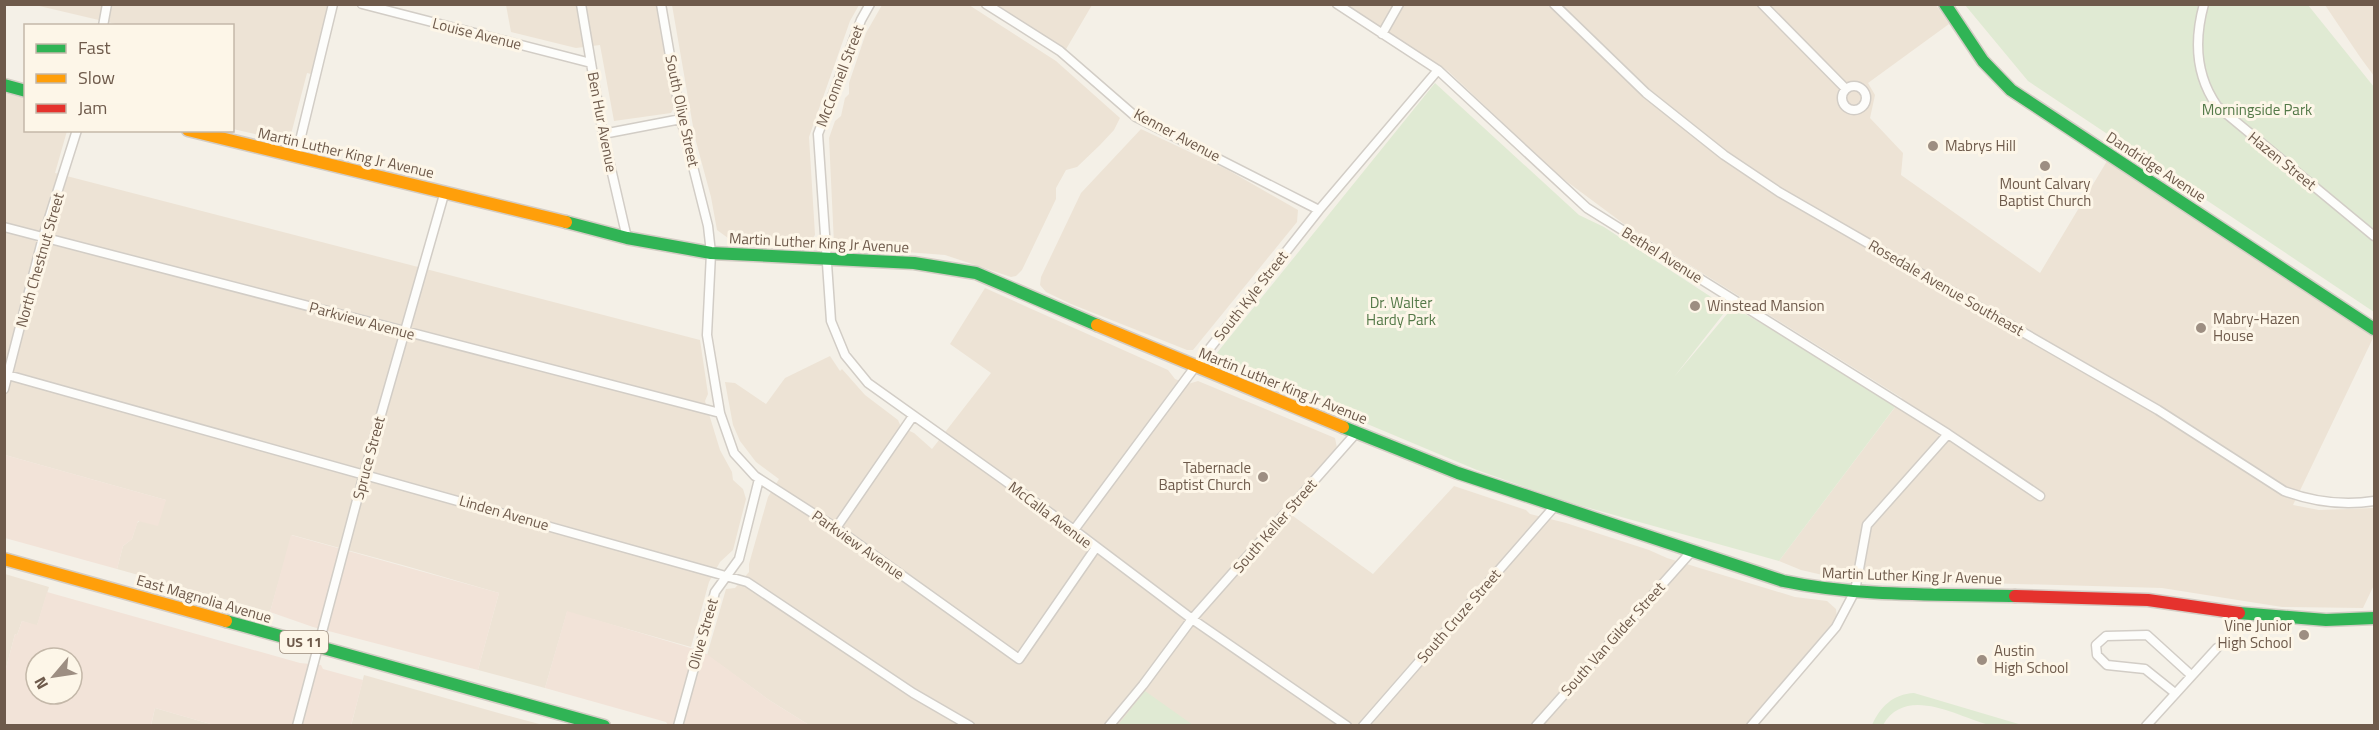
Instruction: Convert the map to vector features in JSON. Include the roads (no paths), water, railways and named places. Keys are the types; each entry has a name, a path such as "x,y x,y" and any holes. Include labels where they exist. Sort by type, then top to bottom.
{"main road":[{"name":"Dandridge Avenue","path":"1945,4 1983,61 2012,90 2374,329"},
{"path":"4,86 24,91"},
{"name":"Martin Luther King Jr Avenue","path":"197,132 445,191 627,238 711,253 825,256 935,265 976,273 1195,367 1458,473 1554,507 1783,581 1816,588 1855,591 2148,600 2258,616 2326,620 2374,618"},
{"name":"East Magnolia Avenue","path":"4,559 604,726"}],"street":[{"path":"103,24 107,4"},
{"path":"296,157 333,4"},
{"name":"Louise Avenue","path":"362,4 591,63"},
{"name":"Ben Hur Avenue","path":"581,4 603,134 627,238"},
{"name":"South Olive Street","path":"661,4 681,119 702,194 711,253"},
{"name":"McConnell Street","path":"825,256 818,134 861,20 870,4"},
{"name":"Kenner Avenue","path":"986,4 1060,51 1136,117 1318,210"},
{"name":"Bethel Avenue","path":"1337,4 1438,70 1587,208 1948,434 2040,496"},
{"path":"1382,34 1399,4"},
{"name":"Rosedale Avenue Southeast","path":"1554,4 1638,86 1693,133 1779,192 2158,410 2284,491 2326,503 2374,501"},
{"path":"1762,4 1846,89"},
{"name":"Hazen Street","path":"2204,4 2199,40 2199,68 2207,91 2217,106 2374,237"},
{"name":"South Kyle Street","path":"1074,530 1195,367 1318,210 1438,70"},
{"path":"603,134 681,119"},
{"name":"North Chestnut Street","path":"4,389 43,237 76,132"},
{"name":"Spruce Street","path":"297,726 364,474 445,191"},
{"name":"Parkview Avenue","path":"4,227 720,413"},
{"name":"Parkview Avenue","path":"711,253 707,335 720,413 734,453 747,470 836,528 1019,659 1095,549"},
{"name":"McCalla Avenue","path":"825,256 828,306 836,338 861,377 1074,530 1095,549 1192,620 1347,726"},
{"name":"Linden Avenue","path":"7,374 726,575 762,590 913,693 970,726"},
{"path":"836,528 913,416"},
{"name":"South Keller Street","path":"1109,726 1192,620 1357,432"},
{"path":"1751,726 1836,627 1855,591 1867,525 1948,434"},
{"name":"Olive Street","path":"678,726 715,592 739,560 759,479"},
{"name":"South Cruze Street","path":"1363,726 1554,507"},
{"name":"South Van Gilder Street","path":"1536,726 1691,552"},
{"path":"2175,693 2145,669 2107,665 2097,655 2096,645 2106,636 2146,635 2192,675"},
{"path":"2146,726 2217,648"}],"place":[{"name":"Mabrys Hill","path":"1933,146"},
{"name":"Mount Calvary Baptist Church","path":"2045,166"},
{"name":"Winstead Mansion","path":"1695,306"},
{"name":"Mabry-Hazen House","path":"2201,328"},
{"name":"Tabernacle Baptist Church","path":"1263,477"},
{"name":"Vine Junior High School","path":"2304,635"},
{"name":"Austin High School","path":"1982,660"}],"park label":[{"name":"Morningside Park","path":"2257,110"},
{"name":"Dr. Walter Hardy Park","path":"1401,312"}]}
